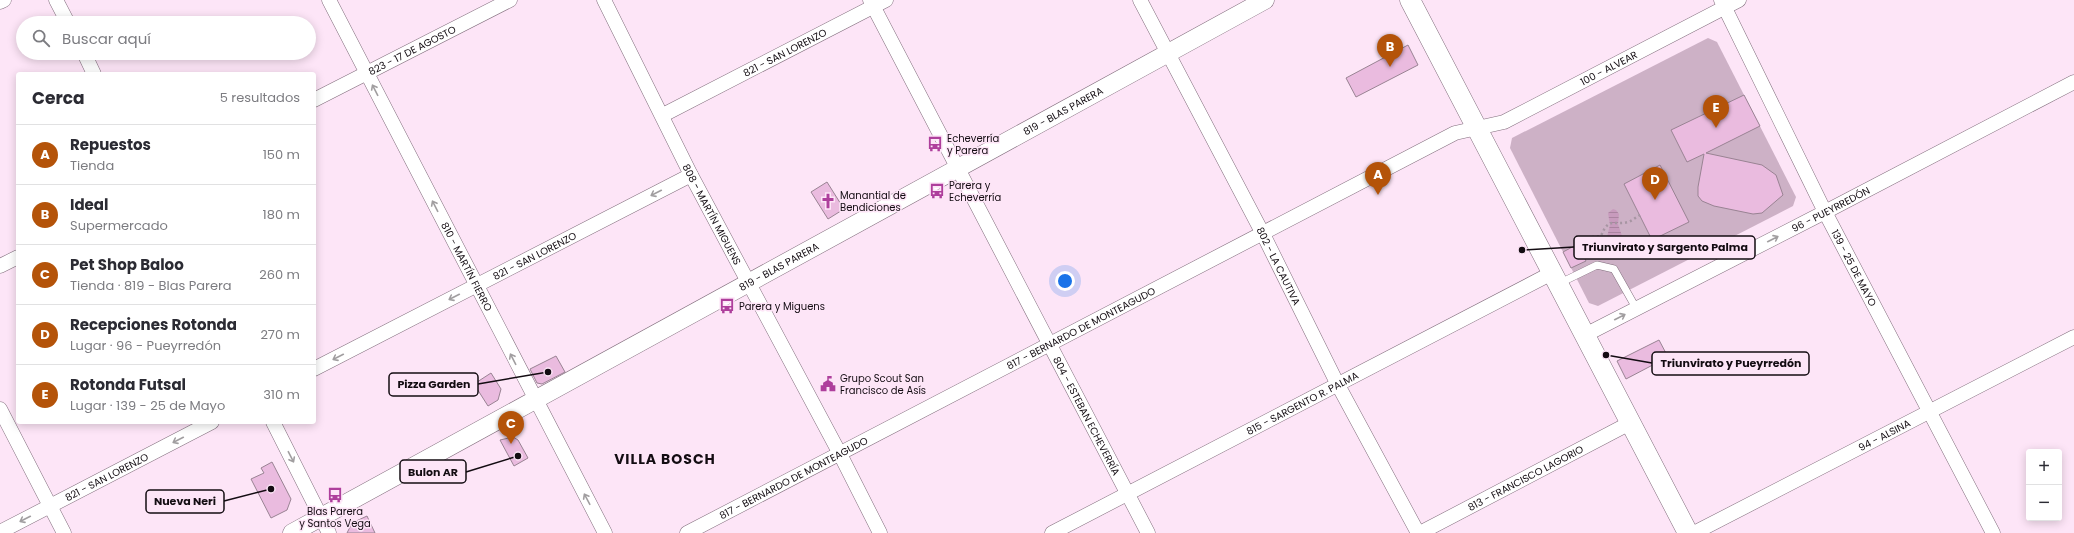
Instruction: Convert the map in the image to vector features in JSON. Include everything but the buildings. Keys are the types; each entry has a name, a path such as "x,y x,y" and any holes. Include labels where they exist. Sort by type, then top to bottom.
{"main road":[{"path":"1410,0 1688,533"}],"street":[{"path":"0,2 4,0"},
{"path":"56,0 64,16"},
{"name":"810 - MARTÍN FIERRO","path":"328,0 534,400 605,533"},
{"name":"823 - 17 DE AGOSTO","path":"316,99 366,72 510,0"},
{"name":"808 - MARTÍN MIGUENS","path":"604,0 663,115 691,175 840,454 880,533"},
{"name":"821 - SAN LORENZO","path":"663,115 872,3 886,0"},
{"name":"802 - LA CAUTIVA","path":"1140,0 1263,234 1338,385 1419,533"},
{"name":"819 - BLAS PARERA","path":"292,533 1168,55 1265,0"},
{"name":"100 - ALVEAR","path":"1477,128 1504,122 1723,4 1739,0"},
{"name":"804 - ESTEBAN ECHEVERRÍA","path":"872,3 1148,533"},
{"name":"139 - 25 DE MAYO","path":"1723,4 1826,212 1993,533"},
{"path":"87,60 93,72"},
{"name":"96 - PUEYRREDÓN","path":"1585,335 1826,212 2074,82"},
{"name":"817 - BERNARDO DE MONTEAGUDO","path":"688,533 1455,133 1477,128"},
{"name":"821 - SAN LORENZO","path":"316,369 691,175"},
{"path":"0,266 16,258"},
{"name":"815 - SARGENTO R. PALMA","path":"1052,533 1338,385 1555,278"},
{"name":"94 - ALSINA","path":"1694,533 2074,337"},
{"path":"0,409 64,533"},
{"name":"813 - FRANCISCO LAGORIO","path":"1419,533 1630,423"},
{"name":"821 - SAN LORENZO","path":"0,532 208,424"},
{"path":"274,424 330,533"}],"lane":[{"path":"1555,278 1597,265 1614,269 1636,308"}],"path":[{"path":"1592,237 1601,236 1608,224 1615,222 1627,222 1640,216"}],"shaded area":[{"path":"1708,38 1717,42 1796,197 1793,206 1598,306 1589,303 1510,148 1512,138"},
{"path":"1613,209 1619,214 1618,224 1624,242 1623,245 1619,246 1612,245 1606,241 1610,225 1608,213"}],"place":[{"name":"Ideal","path":"1390,67"},
{"name":"Rotonda Futsal","path":"1716,128"},
{"name":"Echeverría y Parera","path":"935,144"},
{"name":"Parera y Echeverría","path":"937,191"},
{"name":"Repuestos","path":"1378,195"},
{"name":"Recepciones Rotonda","path":"1655,200"},
{"name":"Manantial de Bendiciones","path":"828,201"},
{"name":"Triunvirato y Sargento Palma","path":"1522,250"},
{"name":"Parera y Miguens","path":"727,306"},
{"name":"Triunvirato y Pueyrredón","path":"1606,355"},
{"name":"Pizza Garden","path":"548,372"},
{"name":"Grupo Scout San Francisco de Asís","path":"828,384"},
{"name":"Pet Shop Baloo","path":"511,444"},
{"name":"Bulon AR","path":"518,456"},
{"name":"Nueva Neri","path":"271,489"},
{"name":"Blas Parera y Santos Vega","path":"335,495"}],"district":[{"name":"VILLA BOSCH","path":"665,459"}]}
